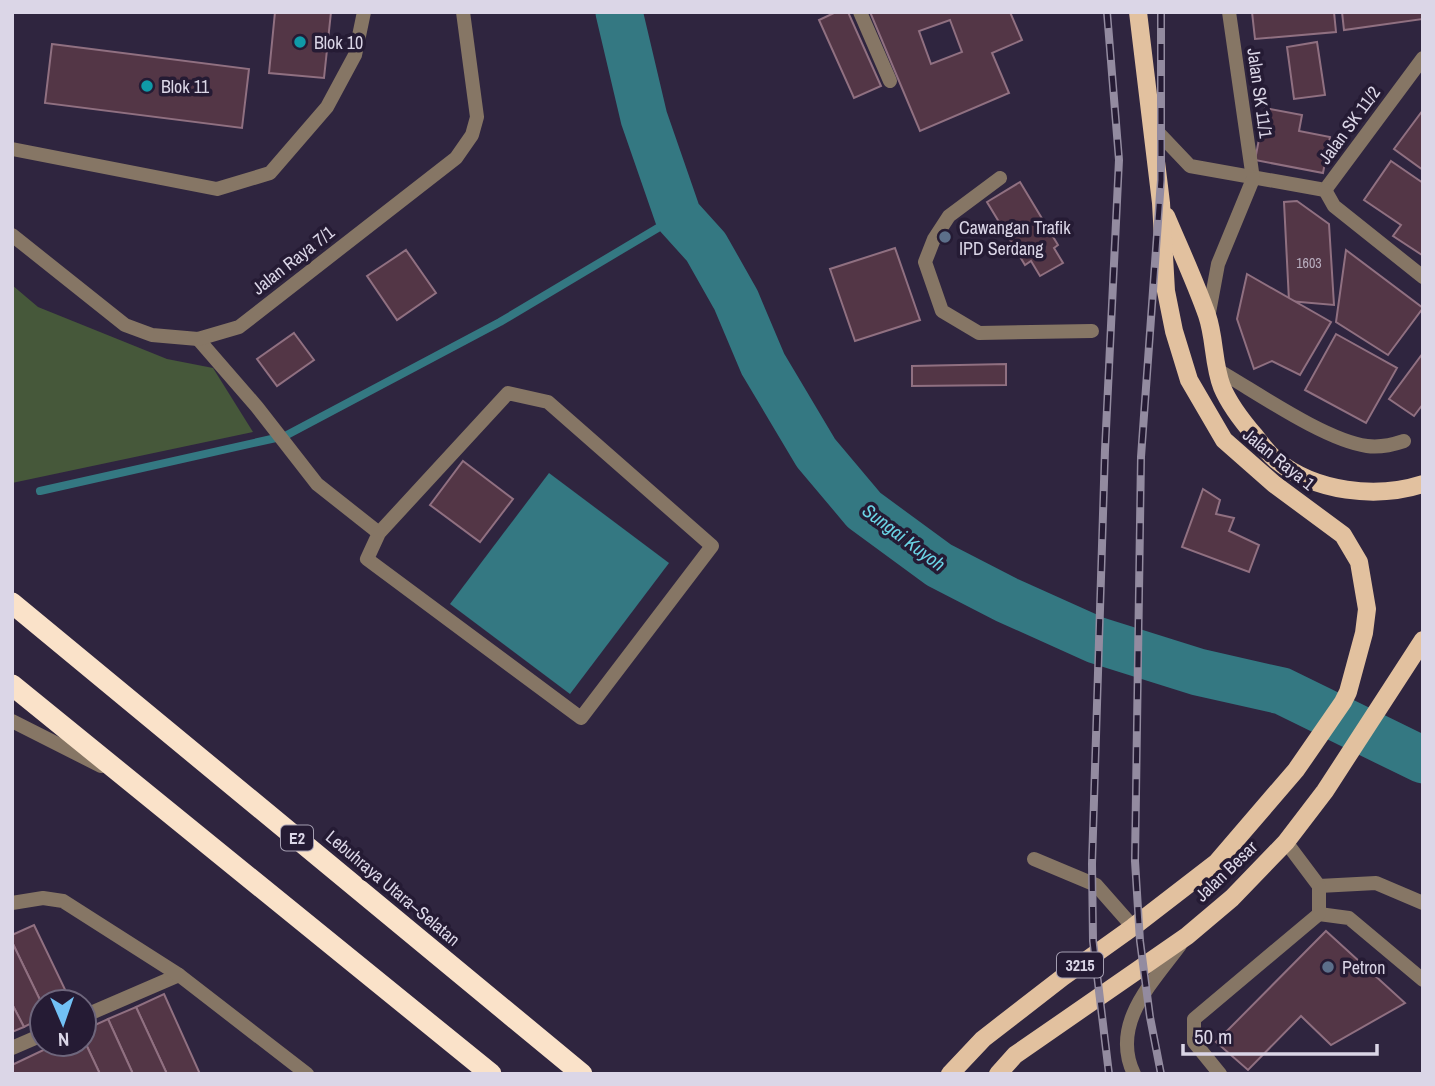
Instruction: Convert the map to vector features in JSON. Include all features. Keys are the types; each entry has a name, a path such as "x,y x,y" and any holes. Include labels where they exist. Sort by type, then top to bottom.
{"highway":[{"name":"Lebuhraya Utara–Selatan","path":"12,603 582,1074"},
{"path":"12,685 491,1074"}],"main road":[{"name":"Jalan Raya 1","path":"1138,12 1161,203 1166,291 1184,365 1203,407 1224,440 1274,484 1343,535 1359,562 1367,609 1364,633 1348,692"},
{"name":"Jalan Raya 1","path":"1161,203 1208,318 1216,369 1223,389 1240,419 1276,460 1305,476 1337,488 1373,493 1401,491 1423,484"},
{"name":"Jalan Besar","path":"998,1074 1015,1055 1187,936 1232,898 1286,842 1325,791 1423,640"},
{"name":"Jalan Besar","path":"950,1074 983,1039 1216,863 1296,770 1348,692"}],"street":[{"path":"12,149 217,189 270,173 327,107 355,55 364,12"},
{"name":"Jalan Raya 7/1","path":"12,235 125,325 152,335 198,339 239,327 456,158 472,135 477,117 463,12"},
{"path":"860,12 890,81"},
{"name":"Jalan SK 11/1","path":"1229,12 1252,179"},
{"name":"Jalan SK 11/2","path":"1152,126 1191,166 1325,190 1423,58"},
{"path":"1000,178 949,216 934,239 925,262 942,312 979,333 1092,331"},
{"path":"1208,318 1218,264 1252,179"},
{"path":"1325,190 1334,206 1423,277"},
{"path":"198,339 257,407 317,484 379,533"},
{"path":"1216,369 1329,434 1365,446 1387,446 1404,441"},
{"path":"508,393 548,402 712,546 581,718 367,559 379,533 508,393"},
{"path":"12,721 121,776"},
{"path":"1286,842 1319,886 1319,914"},
{"path":"1034,859 1096,885 1133,927"},
{"path":"1319,886 1376,883 1423,903"},
{"path":"12,903 43,898 63,901 178,975 307,1074"},
{"path":"1220,1074 1194,1042 1194,1019 1319,914 1349,918 1423,980"},
{"path":"1134,1074 1125,1039 1138,1002 1187,936"},
{"path":"98,1010 178,975"}],"shaded area":[{"path":"12,285 38,307 167,359 213,368 253,432 12,483"},
{"path":"549,473 669,563 570,694 450,604"}],"building":[{"name":"Blok 10","path":"275,12 331,12 324,78 269,73"},
{"path":"836,12 848,12 881,86 854,98 819,20"},
{"path":"870,12 1010,12 1022,40 992,53 1009,93 920,131","holes":["950,20 962,52 931,64 919,31"]},
{"path":"1252,12 1334,12 1336,32 1255,39"},
{"path":"1342,12 1423,12 1423,19 1344,30"},
{"path":"1317,42 1325,95 1294,99 1287,47"},
{"name":"Blok 11","path":"52,44 249,69 242,128 45,103"},
{"path":"1265,108 1302,115 1299,131 1330,137 1323,173 1255,160"},
{"path":"1423,110 1423,170 1394,149"},
{"path":"1391,161 1423,183 1422,255 1393,236 1401,225 1364,200"},
{"path":"1020,182 1058,245 1054,248 1063,263 1040,276 1031,261 1025,265 987,202"},
{"path":"1297,201 1329,224 1334,305 1289,301 1284,202"},
{"path":"895,248 920,320 855,341 830,269"},
{"path":"406,250 436,293 397,320 367,276"},
{"path":"1346,250 1423,308 1388,355 1336,322"},
{"path":"1247,274 1331,322 1300,375 1272,361 1254,369 1237,319"},
{"path":"294,333 314,360 277,386 257,359"},
{"path":"1336,334 1397,368 1366,423 1305,390"},
{"path":"1423,353 1423,404 1414,416 1389,399"},
{"path":"1006,364 1006,385 912,386 912,366"},
{"path":"463,461 513,499 480,542 430,505"},
{"path":"1203,489 1220,500 1216,514 1234,518 1229,531 1259,545 1249,572 1182,547"},
{"path":"34,925 64,988 34,988 12,942 12,935"},
{"name":"Petron","path":"1326,931 1405,1003 1331,1045 1301,1016 1248,1070 1216,1042"},
{"path":"12,942 34,988 28,988 28,1025 24,1027 12,1004"},
{"path":"164,994 200,1074 167,1074 136,1007"},
{"path":"12,1004 24,1027 12,1032"},
{"path":"136,1007 167,1074 133,1074 108,1019"},
{"path":"108,1019 133,1074 100,1074 92,1058 98,1058 98,1024"},
{"path":"28,1057 92,1058 100,1074 12,1074 12,1065"}],"waterway":[{"name":"Sungai Kuyoh","path":"619,12 644,118 678,216 706,247 736,300 763,364 816,453 864,510 939,565 1007,600 1096,640 1198,672 1282,691 1423,760"},
{"path":"40,491 285,436 500,322 678,216"}],"railway":[{"path":"1107,12 1119,160 1105,450 1092,864 1093,941 1109,1074"},
{"path":"1161,12 1161,180 1141,457 1135,861 1140,941 1161,1074"}],"place":[{"name":"Blok 10","path":"300,42"},
{"name":"Blok 11","path":"147,86"},
{"name":"Cawangan Trafik IPD Serdang","path":"945,237"},
{"name":"Petron","path":"1328,967"}]}
